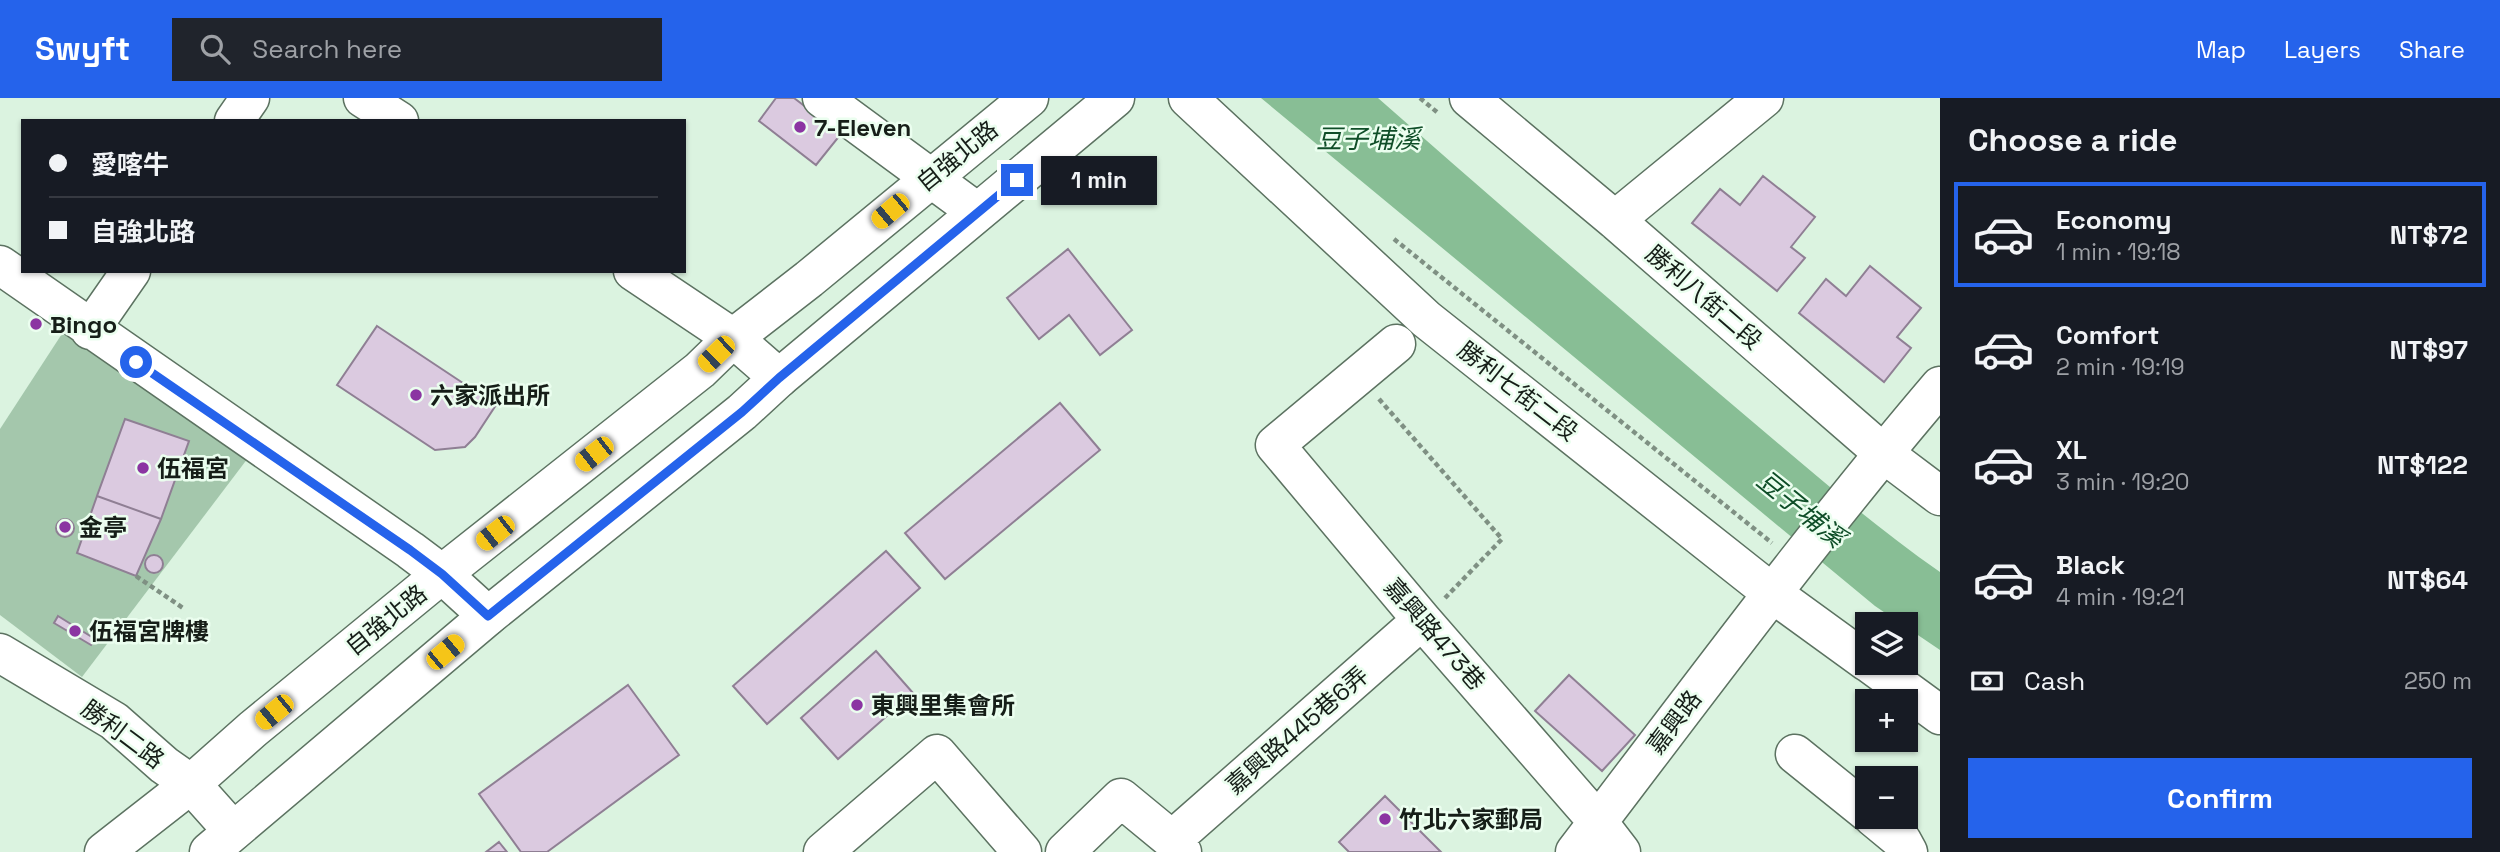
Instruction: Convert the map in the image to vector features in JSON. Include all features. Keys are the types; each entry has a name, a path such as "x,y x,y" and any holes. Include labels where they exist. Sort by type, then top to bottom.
{"street":[{"path":"235,119 250,98"},
{"path":"363,98 396,119"},
{"path":"822,98 977,212"},
{"name":"自強北路","path":"104,852 442,574 700,370 733,338 1029,98"},
{"path":"221,842 488,616 742,412 779,378 1115,98"},
{"name":"勝利七街二段","path":"1188,98 1426,318 1772,593 1855,654"},
{"name":"勝利八街二段","path":"1469,98 1615,220 1883,453 1940,496"},
{"path":"1615,220 1764,98"},
{"path":"0,265 410,550 442,574 488,616"},
{"path":"90,330 130,273"},
{"path":"637,273 733,338 779,378"},
{"path":"1358,375 1396,344"},
{"name":"嘉興路473巷","path":"1358,375 1275,444 1621,852"},
{"path":"1883,453 1940,386"},
{"name":"嘉興路","path":"1575,852 1772,593 1883,453"},
{"name":"嘉興路445巷6弄","path":"1177,846 1422,620"},
{"name":"勝利二路","path":"0,653 114,721 164,765 191,783 221,842"},
{"name":"勝利七街二段","path":"1885,675 1940,715"},
{"path":"824,852 937,754 1022,852"},
{"path":"1795,754 1855,802"},
{"path":"1065,852 1121,798 1177,846"},
{"path":"1888,829 1902,841 1908,852"}],"path":[{"path":"1390,236 1776,546"},
{"path":"1358,375 1502,539 1422,620"},
{"path":"136,576 183,608"}],"shaded area":[{"path":"69,323 248,458 82,677 0,615 0,429"}],"water":[{"name":"豆子埔溪","path":"1261,98 1378,98 1797,460 1940,572 1940,650 1918,635 1918,612 1884,612"}],"building":[{"name":"7-Eleven","path":"776,98 794,98 841,134 816,165 759,121"},
{"path":"1763,176 1815,217 1791,247 1805,258 1777,291 1692,223 1720,189 1740,205"},
{"path":"1068,249 1132,330 1100,355 1069,315 1039,339 1007,298"},
{"path":"1870,266 1921,308 1897,337 1911,348 1884,382 1799,313 1826,279 1846,296"},
{"name":"六家派出所","path":"377,326 496,405 475,437 465,447 435,450 337,385"},
{"path":"1060,403 1100,450 945,579 905,533"},
{"name":"伍福宮","path":"125,419 189,441 161,519 97,496"},
{"path":"97,496 161,519 136,576 77,553"},
{"name":"金亭","path":"65,519 71,522 74,528 71,534 65,537 59,534 56,528 59,522"},
{"path":"886,551 920,588 767,724 733,686"},
{"path":"154,555 160,558 163,564 160,570 154,573 148,570 145,564 148,558"},
{"name":"伍福宮牌樓","path":"58,616 95,639 91,645 54,623"},
{"name":"東興里集會所","path":"876,651 913,693 838,759 801,718"},
{"path":"1569,675 1635,735 1602,771 1535,711"},
{"path":"628,685 679,755 547,852 521,852 479,794"},
{"name":"竹北六家郵局","path":"1385,796 1441,852 1349,852 1339,842"},
{"path":"499,842 507,852 486,852"}],"place":[{"name":"7-Eleven","path":"800,127"},
{"name":"Bingo","path":"36,324"},
{"name":"六家派出所","path":"416,395"},
{"name":"伍福宮","path":"143,468"},
{"name":"金亭","path":"65,527"},
{"name":"伍福宮牌樓","path":"75,631"},
{"name":"東興里集會所","path":"857,705"},
{"name":"竹北六家郵局","path":"1385,819"}],"route":[{"path":"136,362 410,550 442,574 488,616 742,412 779,378 1017,180"}]}
